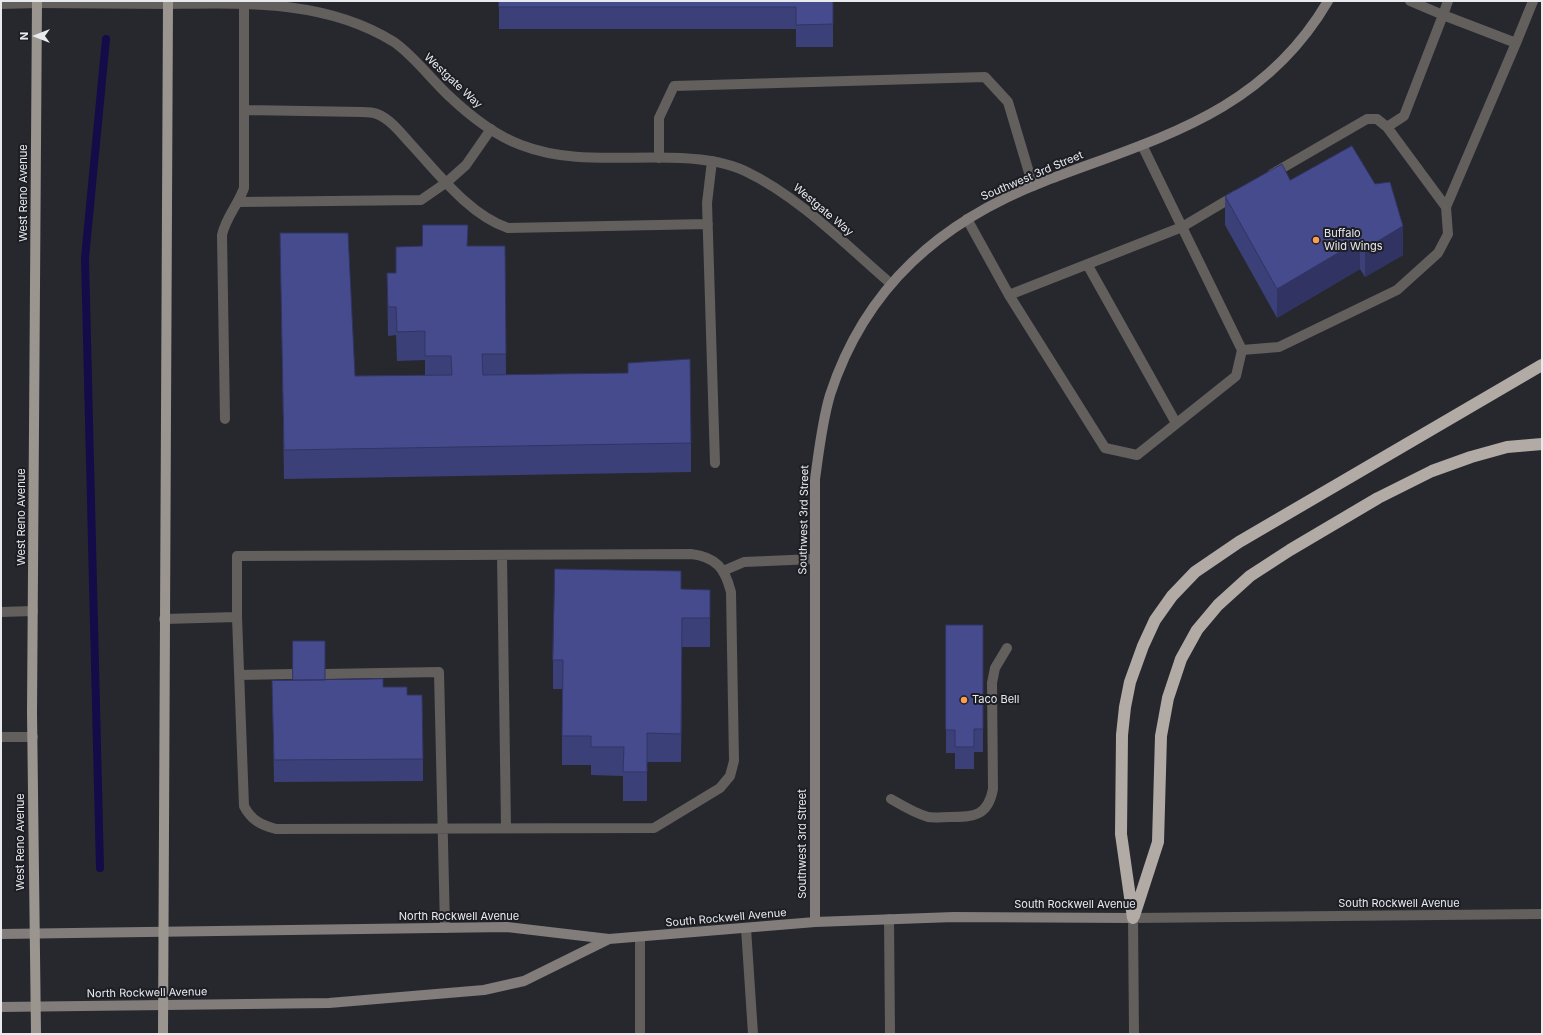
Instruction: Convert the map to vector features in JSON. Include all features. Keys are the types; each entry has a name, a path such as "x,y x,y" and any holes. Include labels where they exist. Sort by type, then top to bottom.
{"highway":[{"path":"1134,918 1121,834 1122,735 1125,707 1130,682 1143,646 1155,620 1172,596 1195,572 1239,542 1542,366"},
{"path":"1134,918 1158,842 1161,736 1168,698 1181,659 1197,630 1218,604 1250,576 1290,550 1378,498 1432,471 1471,457 1507,447 1542,444"}],"main road":[{"name":"Southwest 3rd Street","path":"815,922 815,479 820,437 830,395 846,357 865,320 890,283 922,252 951,229 986,207 1033,186 1142,146 1183,129 1214,113 1245,93 1281,61 1306,33 1328,1"},
{"name":"West Reno Avenue","path":"36,1034 34,933 33,611 37,2"},
{"path":"163,1034 162,932 168,2"},
{"name":"South Rockwell Avenue","path":"609,939 815,922 889,919 954,917 1134,918"},
{"name":"North Rockwell Avenue","path":"1,934 507,927 609,939"},
{"name":"North Rockwell Avenue","path":"1,1007 329,1003 484,990 524,981 609,939"}],"street":[{"path":"1410,1 1516,43"},
{"path":"1387,127 1404,116 1448,1"},
{"path":"1242,350 1278,347 1397,290 1438,253 1448,234 1446,206 1516,43 1532,1"},
{"name":"Westgate Way","path":"1,4 37,2 244,3 291,5 327,12 363,24 395,42 448,96 491,129 522,146 579,158 680,158 712,161 744,170 786,194 890,283"},
{"path":"225,419 222,235 225,222 239,202 244,188 246,110 244,3"},
{"path":"659,158 659,118 674,86 985,77 1008,102 1033,186"},
{"path":"246,110 362,112 376,114 390,121 447,182 474,208 493,222 508,228 708,224"},
{"path":"1262,180 1367,119 1377,119 1387,127 1446,206"},
{"path":"239,202 421,200 447,182 466,165 491,129"},
{"path":"967,219 1009,295 1105,448 1137,454 1236,376 1242,350 1142,146"},
{"path":"712,161 707,204 715,463"},
{"path":"1009,295 1182,227 1242,192"},
{"path":"1087,264 1176,423"},
{"path":"691,554 703,555 711,559 724,571 731,592 734,761 726,782 717,790 654,828 276,829 262,825 249,816 244,806 237,617 237,556 502,555 691,554"},
{"path":"502,555 506,828"},
{"path":"724,571 744,562 814,559"},
{"path":"1,612 33,611"},
{"path":"164,619 237,617"},
{"path":"891,799 910,811 929,817 970,817 986,808 991,799 993,789 992,683 995,668 1007,648"},
{"path":"325,674 438,672 445,928"},
{"path":"239,675 292,674"},
{"path":"1,737 33,736"},
{"name":"South Rockwell Avenue","path":"1134,918 1542,914"},
{"path":"1134,918 1134,1034"},
{"path":"889,919 890,1034"},
{"path":"746,928 753,1034"},
{"path":"640,937 640,1034"}],"building":[{"path":"499,1 833,1 833,24 796,25 796,7 499,7"},
{"name":"Buffalo Wild Wings","path":"1352,146 1375,184 1390,182 1403,226 1365,249 1360,240 1277,289 1225,196 1282,164 1290,180"},
{"path":"423,225 468,225 467,246 505,246 506,354 482,354 483,375 628,373 628,363 690,359 691,443 284,450 280,233 348,233 355,376 452,375 451,356 425,356 425,331 397,332 396,307 388,307 387,273 396,273 396,247 422,246"},
{"path":"555,569 681,571 681,589 710,590 710,618 682,618 681,734 647,733 647,772 623,772 624,747 591,747 591,736 562,736 563,660 553,660"},
{"name":"Taco Bell","path":"946,625 983,625 983,729 974,729 974,747 955,747 955,730 946,730"},
{"path":"293,641 325,641 325,680 293,680"},
{"path":"383,679 383,687 407,687 407,695 422,695 423,759 274,760 272,681"}],"waterway":[{"path":"100,868 85,258 106,39"}],"place":[{"name":"Buffalo Wild Wings","path":"1316,240"},
{"name":"Taco Bell","path":"964,700"}]}
